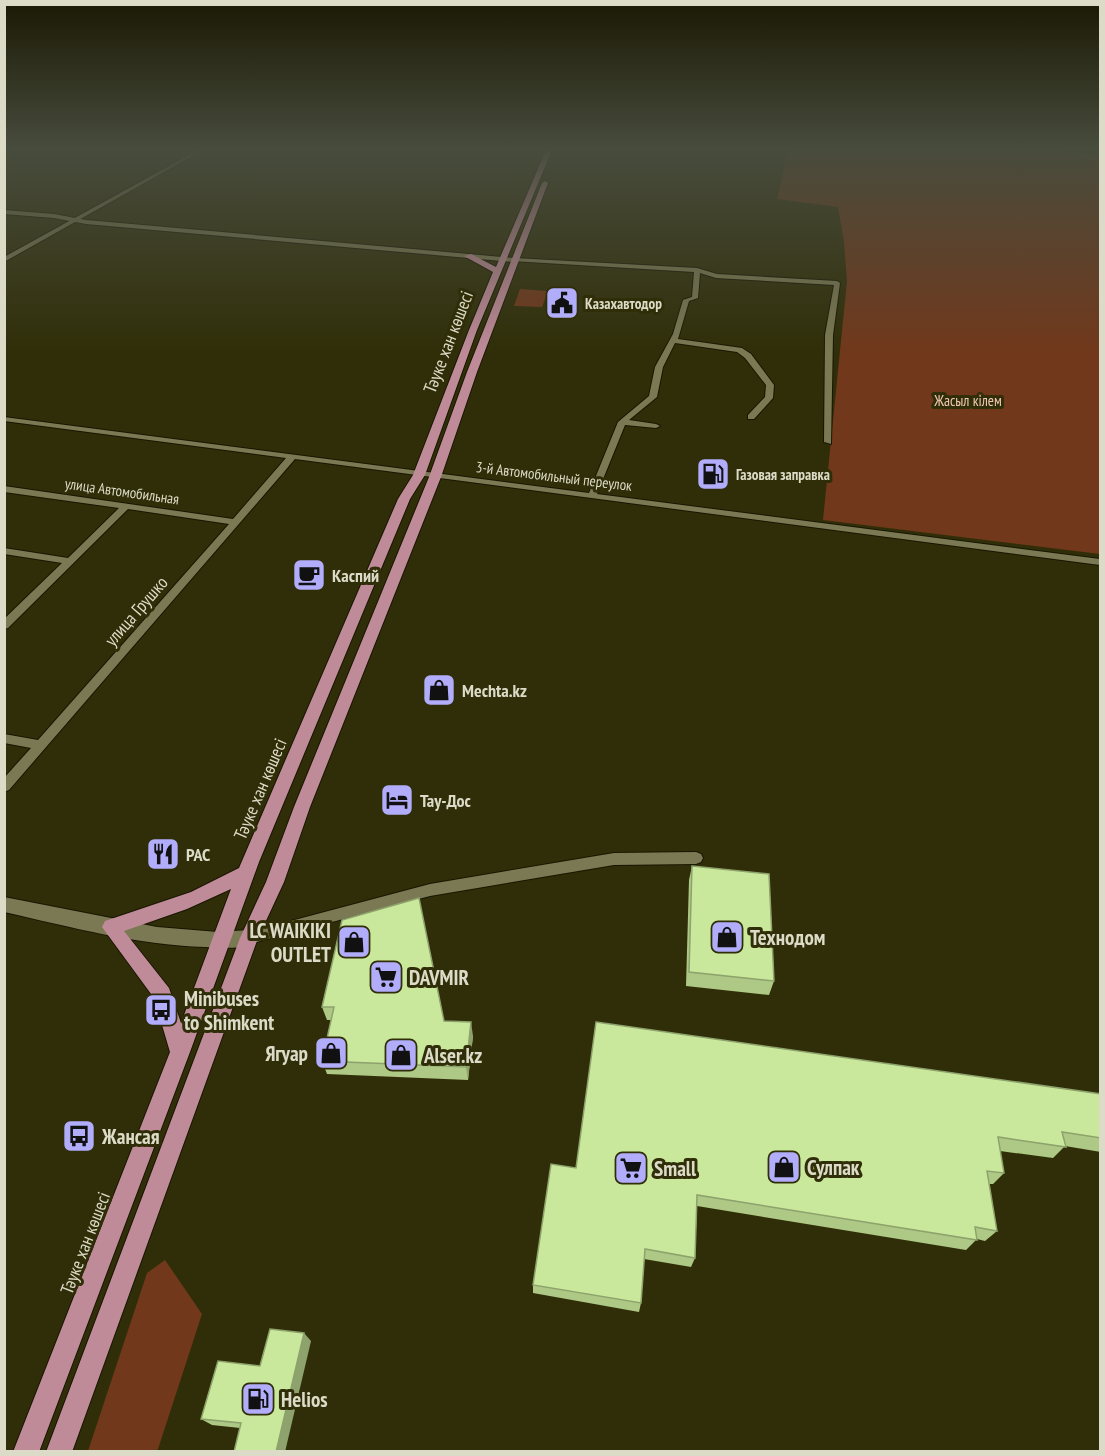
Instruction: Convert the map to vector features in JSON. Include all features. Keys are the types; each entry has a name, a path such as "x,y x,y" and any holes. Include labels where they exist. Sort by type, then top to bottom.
{"main road":[{"name":"Тәуке хан көшесі","path":"59,1452 249,938 275,882 522,218"},
{"name":"Тәуке хан көшесі","path":"504,263 525,218"},
{"path":"468,256 504,263"},
{"name":"Тәуке хан көшесі","path":"26,1452 247,872 404,500 427,476"},
{"path":"180,1052 162,994 111,927 179,905 224,886 247,872"}],"street":[{"path":"57,218 468,256 504,263 698,270 716,276 837,283 829,335 828,442"},
{"path":"4,260 79,218"},
{"path":"592,496 622,422 653,397 659,367 673,341 686,300 695,298 698,270"},
{"path":"673,341 730,349 748,356 770,385 769,398 751,417"},
{"name":"3-й Автомобильный переулок","path":"4,419 427,476 1101,562"},
{"path":"622,422 656,426"},
{"name":"улица Грушко","path":"4,787 292,456"},
{"name":"улица Автомобильная","path":"4,489 236,522"},
{"path":"4,626 126,506"},
{"path":"4,551 70,561"},
{"path":"4,738 41,746"},
{"path":"4,904 111,927 184,939 220,940 249,938 430,890 614,859 696,858"}],"green space":[{"name":"Жасыл кілем","path":"840,218 1100,218 1100,554 823,520 847,281"},
{"path":"520,289 548,291 542,307 514,306"},
{"path":"165,1260 202,1314 158,1449 154,1452 88,1451 147,1273"}],"building":[{"name":"Технодом","path":"692,866 769,874 774,981 689,972"},
{"path":"419,898 444,1021 471,1022 466,1067 322,1061 334,1007 322,1007 342,920"},
{"name":"Сулпак","path":"596,1022 1101,1094 1101,1138 1062,1132 1066,1147 998,1137 1004,1173 987,1171 997,1231 975,1227 977,1240 697,1195 695,1258 645,1249 641,1303 533,1285 551,1164 576,1168"},
{"name":"Helios","path":"270,1329 304,1333 276,1452 234,1452 241,1423 201,1419 218,1361 260,1366"}],"place":[{"name":"Казахавтодор","path":"562,303"},
{"name":"Газовая заправка","path":"713,474"},
{"name":"Каспий","path":"309,575"},
{"name":"Mechta.kz","path":"439,690"},
{"name":"Тау-Дос","path":"397,800"},
{"name":"РАС","path":"163,854"},
{"name":"Технодом","path":"727,937"},
{"name":"LC WAIKIKI OUTLET","path":"354,942"},
{"name":"DAVMIR","path":"386,977"},
{"name":"Minibuses to Shimkent","path":"161,1010"},
{"name":"Ягуар","path":"331,1053"},
{"name":"Alser.kz","path":"401,1055"},
{"name":"Жансая","path":"79,1136"},
{"name":"Сулпак","path":"784,1167"},
{"name":"Small","path":"631,1168"},
{"name":"Helios","path":"258,1399"}]}
